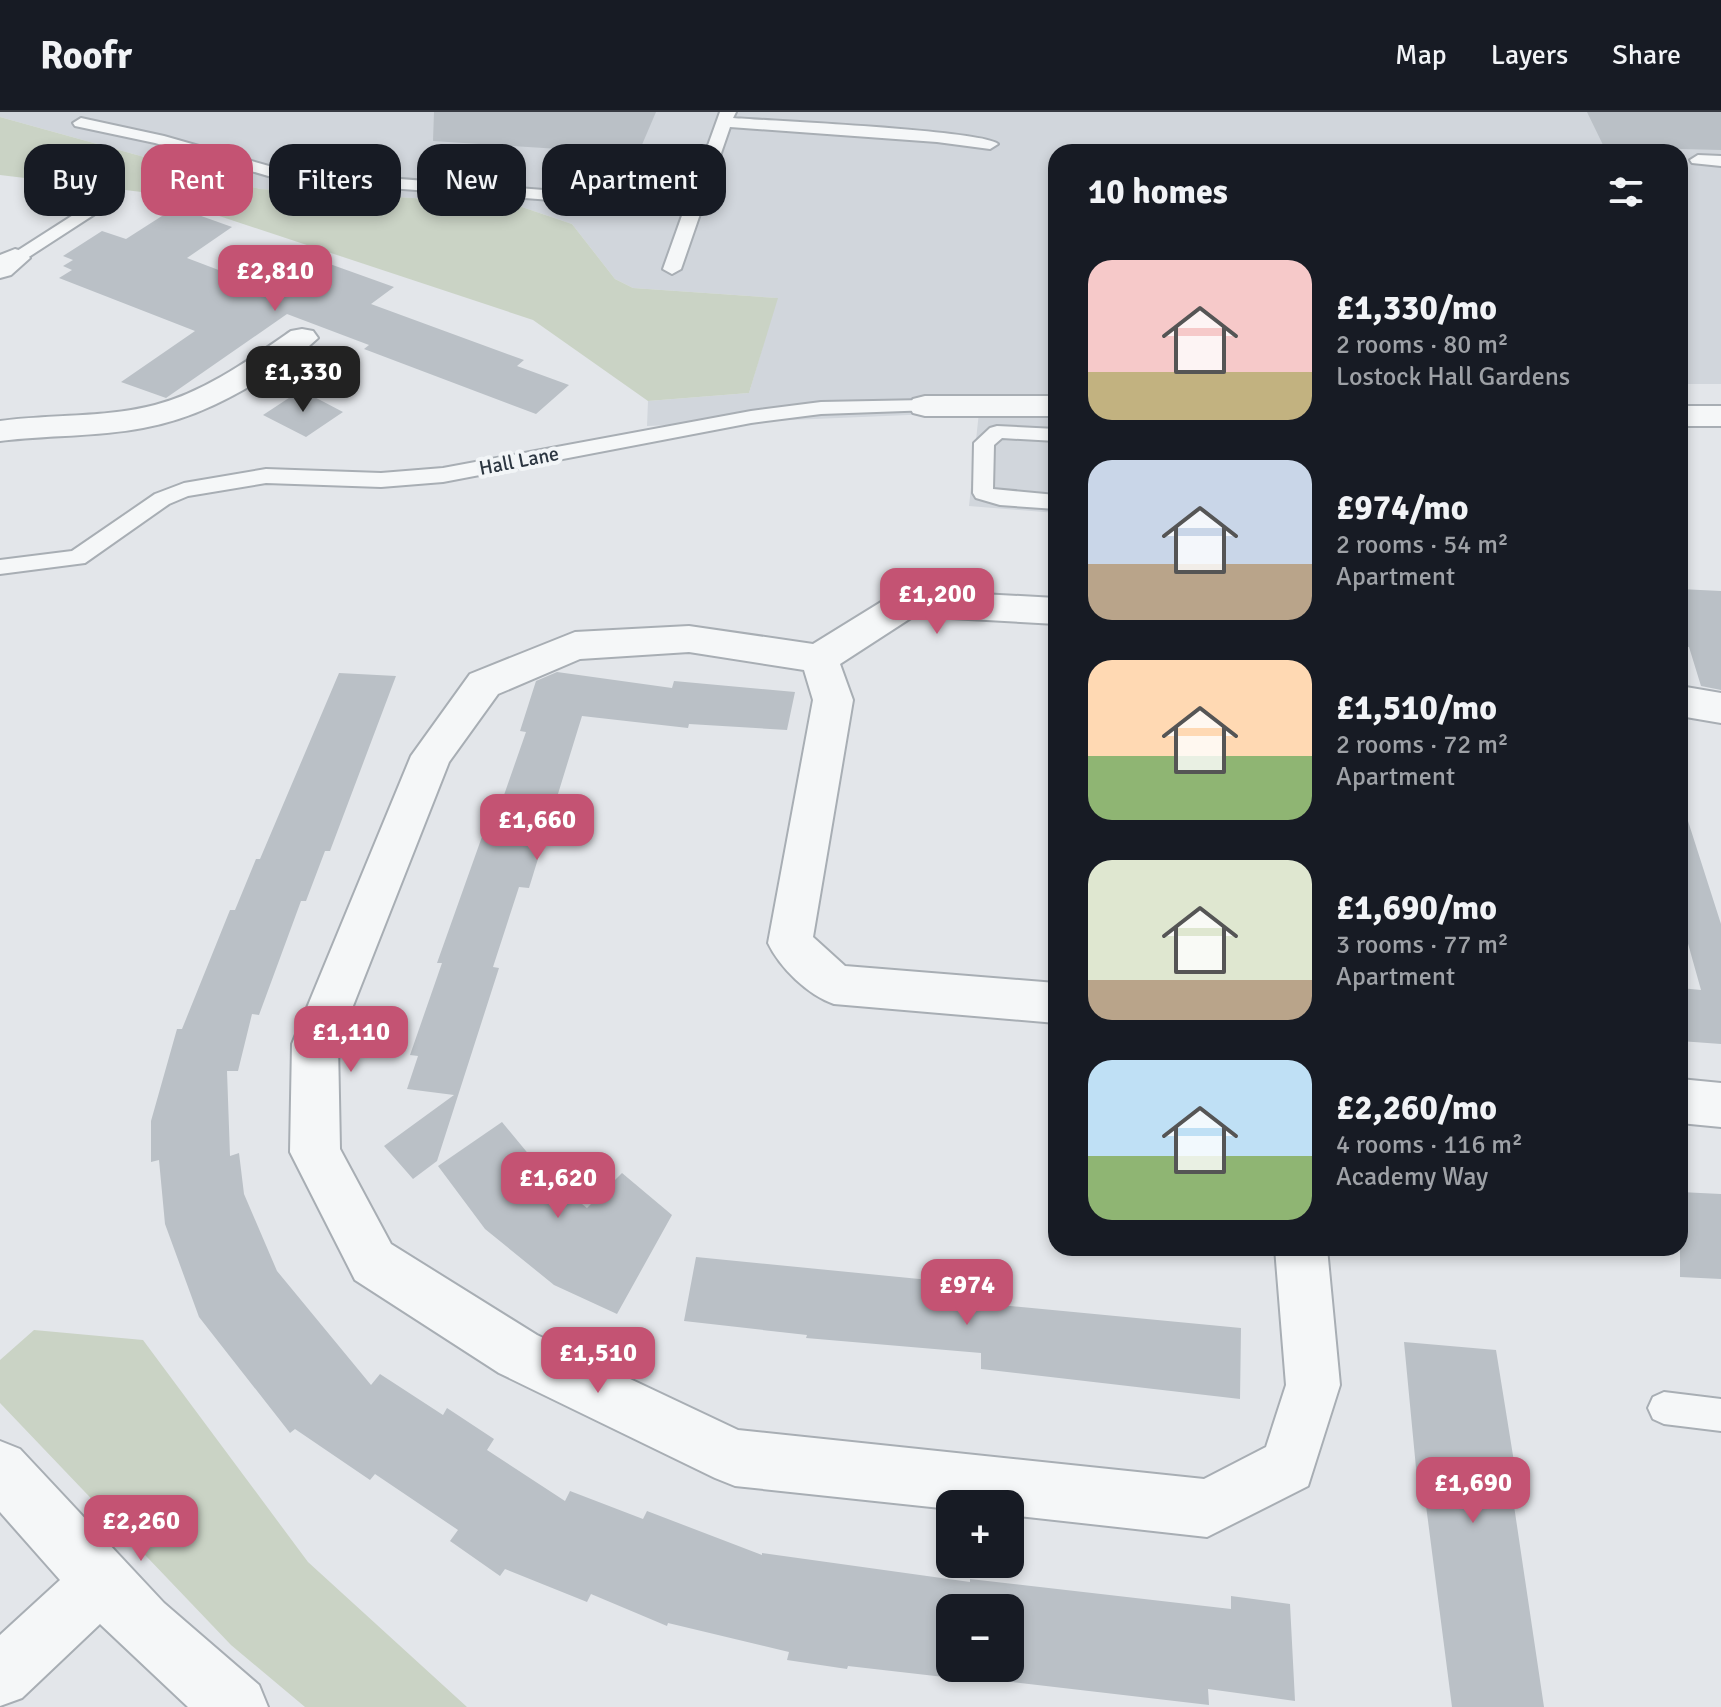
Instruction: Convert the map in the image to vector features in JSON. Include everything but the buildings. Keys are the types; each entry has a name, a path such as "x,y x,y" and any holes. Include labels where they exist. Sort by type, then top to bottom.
{"street":[{"path":"0,431 160,414 214,394 290,346 326,380"},
{"name":"Hall Lane","path":"925,406 994,419 1048,408"},
{"path":"1688,416 1721,416"},
{"path":"1048,611 907,603 819,659 689,639 575,646 484,684 431,756 315,1044 315,1152 373,1262 518,1354 735,1458 1207,1508 1288,1466 1313,1385 1302,1256"},
{"path":"819,659 833,700 790,943 834,985 1048,1002"},
{"path":"1688,704 1721,708"},
{"path":"1688,1102 1721,1105"},
{"path":"0,1469 102,1582 211,1687 237,1707"},
{"path":"0,1676 102,1582"}],"lane":[{"path":"716,144 726,117 990,144"},
{"path":"81,123 158,139 282,175 542,195"},
{"path":"1698,160 1721,161"},
{"path":"7,264 80,216"},
{"path":"672,269 690,216"},
{"name":"Hall Lane","path":"0,567 77,558 162,499 184,490 266,476 381,480 443,475 751,417 821,408 925,406"},
{"path":"1048,433 994,419 984,443 983,493 1000,498 1048,501"},
{"path":"1664,1408 1721,1415"}],"shaded area":[{"path":"0,112 1721,112 1721,384 1688,384 1688,144 1048,144 1048,512 969,506 979,412 647,426 648,401 749,393 777,298 633,288 615,279 572,224 548,216 726,216 726,144 542,144 542,214 526,208 526,144 417,144 417,198 401,197 401,144 269,144 269,190 253,187 253,144 141,144 141,156 125,152 125,144 98,144 0,117"}],"green space":[{"path":"0,117 98,144 24,144 24,178 0,175"},
{"path":"125,152 141,156 141,192 125,190"},
{"path":"253,187 269,190 269,216 401,216 401,197 417,198 417,216 526,216 526,208 572,224 615,279 633,288 778,298 749,393 648,401 533,320 219,216 253,216"},
{"path":"34,1330 143,1340 308,1562 467,1707 305,1707 231,1645 0,1403 0,1360"}]}
